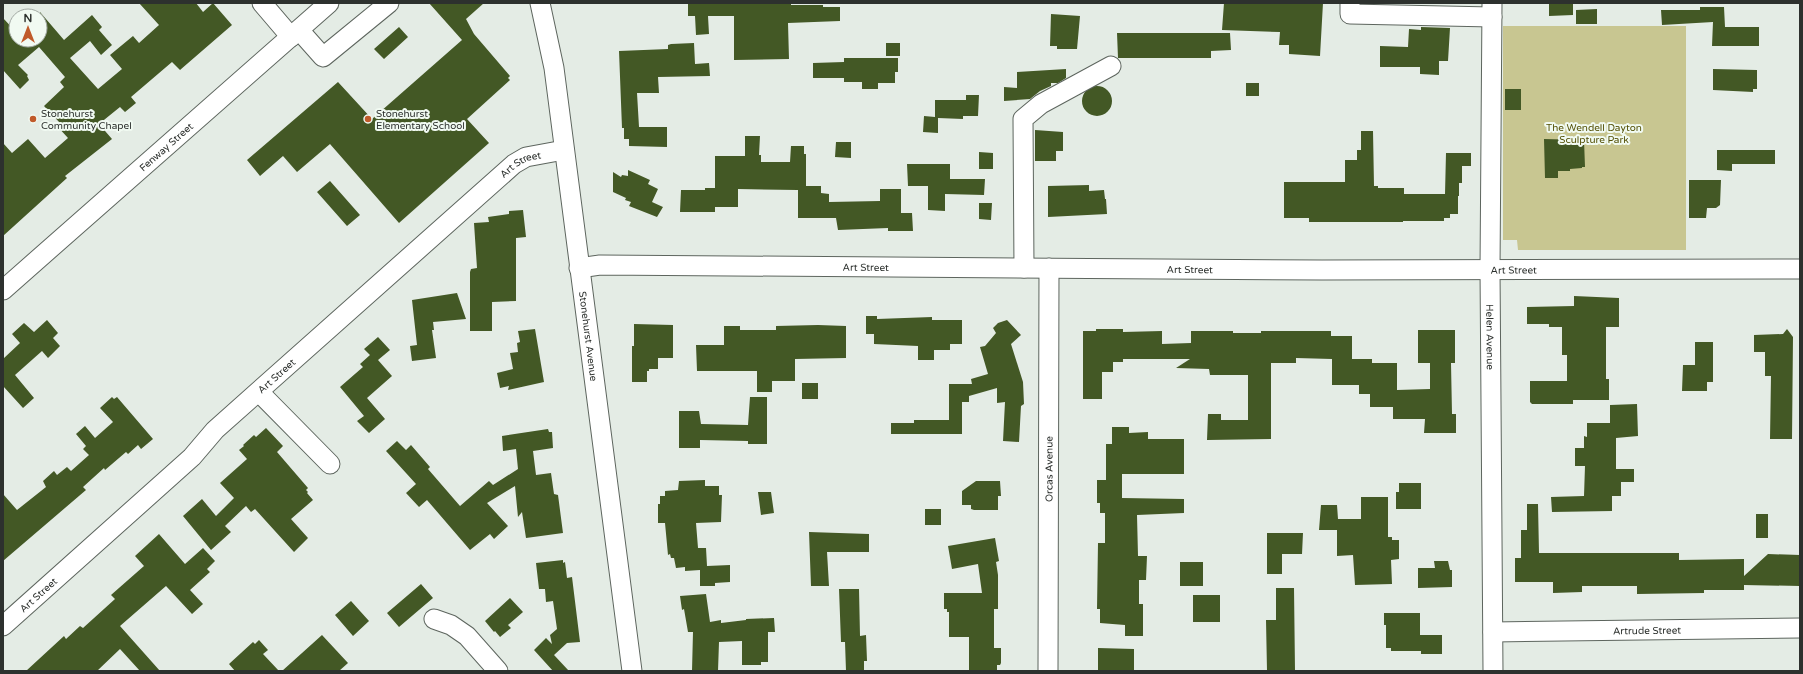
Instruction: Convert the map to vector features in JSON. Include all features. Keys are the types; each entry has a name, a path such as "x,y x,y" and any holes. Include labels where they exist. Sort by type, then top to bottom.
{"street":[{"path":"262,3 295,34 323,57 390,3"},
{"name":"Fenway Street","path":"3,290 329,3"},
{"name":"Stonehurst Avenue","path":"540,3 554,68 632,671"},
{"path":"1350,3 1350,14 1492,10"},
{"name":"Helen Avenue","path":"1492,10 1490,269 1493,671"},
{"path":"1024,268 1023,118 1041,104 1111,66"},
{"name":"Art Street","path":"3,626 192,457 215,430 514,164 526,157 564,150"},
{"name":"Art Street","path":"579,268 616,265 1322,270 1800,269"},
{"name":"Orcas Avenue","path":"1048,671 1050,268"},
{"path":"259,392 330,464"},
{"path":"434,619 451,626 467,636 498,671"},
{"name":"Artrude Street","path":"1493,632 1800,628"}],"green space":[{"name":"The Wendell Dayton Sculpture Park","path":"1503,26 1686,26 1686,250 1518,250 1517,240 1503,240"}],"building":[{"path":"139,3 196,3 203,12 213,3 232,25 180,70 172,62 131,97 136,103 125,112 120,107 99,124 112,139 65,176 67,178 3,236 3,143 12,153 28,139 45,158 68,138 57,126 60,123 44,106 64,87 60,82 65,77 40,48 48,48 48,21 64,40 92,15 102,27 99,30 112,45 101,55 90,41 70,58 98,89 122,69 110,55 133,36 139,43 159,25"},
{"path":"429,3 484,3 466,19 474,34 510,76 508,78 510,80 467,119 489,143 399,223 330,144 297,172 283,156 260,176 247,160 338,82 372,119 462,40"},
{"path":"688,3 791,3 791,5 823,5 823,7 840,7 840,21 788,23 789,59 734,60 734,16 708,16 709,34 696,35 695,16 688,16"},
{"path":"1224,3 1323,3 1320,56 1289,54 1289,45 1279,45 1280,32 1222,30"},
{"path":"1549,3 1573,3 1573,15 1549,16"},
{"path":"1700,7 1724,7 1725,27 1759,27 1759,46 1712,46 1713,22 1662,25 1661,10 1700,10"},
{"path":"1597,9 1597,24 1576,24 1576,10"},
{"path":"1051,14 1080,16 1077,49 1057,49 1057,46 1050,46"},
{"path":"3,18 8,23 8,48 38,48 18,65 28,75 29,80 20,89 3,70"},
{"path":"399,27 408,37 384,59 374,49"},
{"path":"1421,27 1450,28 1448,61 1439,61 1439,75 1420,74 1420,67 1380,67 1380,46 1408,47 1409,29 1421,30"},
{"path":"1117,33 1230,33 1231,50 1211,51 1211,58 1118,58"},
{"path":"694,43 695,64 709,63 710,76 658,77 659,93 637,93 639,127 667,127 667,147 629,146 629,139 624,139 624,128 622,128 619,51 668,49 668,45 671,44"},
{"path":"886,43 900,43 900,56 886,56"},
{"path":"844,58 898,58 898,72 895,72 895,83 878,83 878,89 862,89 862,82 844,82 844,78 813,78 813,63 844,62"},
{"path":"1066,69 1066,78 1058,83 1051,83 1051,86 1040,91 1030,99 1004,101 1004,87 1017,88 1017,72"},
{"path":"1713,69 1757,70 1757,89 1753,89 1753,92 1713,90"},
{"path":"1246,83 1259,83 1259,96 1246,96"},
{"path":"1097,86 1103,87 1111,95 1111,107 1103,115 1097,116 1091,115 1083,107 1082,101 1083,95 1091,87"},
{"path":"1505,89 1521,89 1521,110 1505,110"},
{"path":"966,95 979,95 978,116 963,116 963,119 938,118 938,133 923,132 924,116 935,117 935,100 966,100"},
{"path":"1035,130 1063,132 1063,151 1056,151 1056,161 1035,161"},
{"path":"1361,131 1373,131 1374,186 1378,186 1378,188 1404,188 1404,194 1445,194 1446,153 1471,153 1471,166 1462,166 1462,183 1459,183 1458,214 1450,214 1450,218 1444,218 1444,221 1403,222 1309,222 1309,218 1284,218 1284,182 1345,182 1345,160 1357,160 1357,150 1361,150"},
{"path":"745,136 760,136 759,155 761,155 761,162 790,162 791,146 804,146 804,154 806,154 806,186 821,186 821,193 829,194 829,202 880,201 880,189 901,189 901,213 912,213 913,231 888,231 888,228 838,230 836,218 798,218 798,190 738,189 738,207 715,207 715,212 680,212 681,190 705,190 705,188 715,188 715,156 745,156"},
{"path":"1544,139 1584,140 1585,167 1570,169 1570,171 1558,171 1558,178 1545,178"},
{"path":"836,142 851,142 851,158 835,157"},
{"path":"1717,150 1775,150 1775,164 1732,164 1732,171 1717,170"},
{"path":"979,152 993,153 993,169 979,169"},
{"path":"907,164 950,164 950,179 985,179 984,195 945,194 945,211 928,210 928,186 908,186"},
{"path":"628,170 650,180 648,184 658,189 652,202 663,207 657,217 629,206 631,202 613,192 613,172 621,177 622,175 628,176"},
{"path":"1689,180 1721,180 1720,205 1716,208 1707,208 1706,218 1689,218"},
{"path":"330,181 360,215 347,226 317,192"},
{"path":"1089,185 1089,191 1104,190 1107,214 1048,217 1048,186"},
{"path":"979,203 992,203 991,220 979,219"},
{"path":"523,210 526,237 516,238 516,301 492,302 492,331 470,331 470,272 471,269 477,268 474,223 489,222 488,217 509,214 509,211"},
{"path":"457,293 466,319 433,322 434,330 432,330 436,358 412,361 410,346 417,345 412,300"},
{"path":"1574,296 1619,298 1619,327 1606,327 1606,379 1609,379 1609,400 1573,400 1573,404 1532,404 1530,402 1530,381 1567,381 1567,355 1562,355 1562,327 1549,327 1549,324 1527,324 1527,307 1574,306"},
{"path":"866,316 877,316 877,319 932,317 932,320 962,320 962,344 950,344 950,350 934,350 934,360 918,360 918,346 874,344 874,334 866,334"},
{"path":"47,320 58,333 53,338 60,346 48,358 42,351 15,375 34,398 23,408 3,386 3,359 20,343 12,334 24,323 34,332"},
{"path":"1007,320 1021,335 1011,344 1023,382 1024,404 1021,406 1019,442 1003,441 1005,402 997,403 997,388 969,396 969,402 962,402 962,434 891,434 891,423 914,423 914,420 949,420 949,384 972,384 971,379 988,374 980,347 985,346 996,333 993,328 998,323"},
{"path":"634,324 673,325 673,358 658,358 658,369 649,369 649,371 647,371 647,382 632,382 632,346 634,346"},
{"path":"724,326 740,326 740,330 776,330 776,326 846,326 846,358 795,359 795,381 772,381 772,392 757,392 757,371 697,371 696,345 724,345"},
{"path":"535,329 544,382 508,390 509,386 500,388 497,373 513,369 510,353 518,352 517,343 520,342 518,331"},
{"path":"1096,329 1123,329 1123,332 1162,331 1162,344 1191,343 1191,331 1261,333 1261,331 1331,331 1331,336 1352,336 1352,359 1372,359 1372,363 1397,363 1397,390 1430,389 1430,363 1418,363 1418,330 1455,330 1455,363 1451,363 1452,414 1456,414 1456,433 1424,433 1425,419 1393,419 1393,407 1370,407 1370,394 1359,394 1359,385 1332,385 1332,359 1296,358 1296,363 1271,363 1271,439 1207,440 1208,414 1221,414 1221,420 1248,420 1248,375 1210,375 1209,369 1176,368 1190,359 1123,359 1123,362 1113,362 1113,372 1102,372 1102,399 1083,399 1083,331 1096,331"},
{"path":"1787,329 1793,337 1792,439 1770,439 1771,376 1765,376 1765,352 1754,352 1754,335 1783,334"},
{"path":"378,337 390,350 378,360 392,376 367,398 385,419 369,433 357,421 364,416 340,387 363,367 360,364 370,355 364,349"},
{"path":"1695,342 1713,342 1713,382 1707,382 1707,391 1682,391 1683,365 1695,365"},
{"path":"802,383 818,383 818,399 802,399"},
{"path":"112,397 114,399 117,397 153,439 141,449 138,445 128,454 126,452 105,470 104,468 83,487 86,490 3,561 3,494 17,510 46,487 43,481 54,471 57,475 67,467 71,471 89,455 83,449 86,446 76,434 85,426 95,438 113,422 100,408"},
{"path":"750,397 767,397 767,444 748,444 748,441 700,440 700,448 679,448 679,411 699,411 701,424 748,425"},
{"path":"1637,404 1638,436 1616,438 1616,469 1634,469 1634,482 1621,482 1621,496 1612,496 1612,511 1552,512 1551,497 1584,496 1585,466 1575,466 1575,448 1584,448 1584,436 1587,437 1587,423 1610,423 1610,405"},
{"path":"1112,427 1129,427 1129,433 1148,432 1148,439 1184,439 1184,474 1122,474 1122,498 1184,499 1184,513 1137,515 1138,556 1147,556 1146,580 1139,580 1139,604 1143,604 1143,636 1125,636 1125,625 1100,623 1100,609 1097,609 1098,543 1105,543 1105,513 1100,513 1100,503 1097,503 1097,480 1106,480 1106,444 1112,444"},
{"path":"266,428 283,446 277,452 308,488 306,490 308,492 307,493 313,500 291,519 308,538 294,552 255,509 251,512 246,506 225,526 231,532 211,550 183,516 202,499 216,516 234,498 220,483 247,459 239,450 244,446 243,445 254,435 256,437"},
{"path":"548,429 549,432 552,432 553,448 533,451 536,475 551,473 554,494 558,495 563,533 526,538 522,512 518,517 515,486 487,503 508,526 494,539 490,534 470,550 427,500 419,507 406,493 416,484 386,451 397,441 406,450 411,445 430,467 428,469 460,506 489,481 493,485 518,469 516,449 503,451 502,436"},
{"path":"705,480 705,486 719,486 719,495 722,495 721,522 696,523 698,548 706,548 707,566 730,565 730,582 715,583 715,586 700,586 700,570 685,571 685,567 676,568 674,558 671,558 670,554 668,555 665,523 658,523 658,504 660,504 660,496 665,496 665,491 678,490 679,481"},
{"path":"976,481 1000,481 1001,496 998,496 998,510 974,510 971,509 971,505 962,505 962,491"},
{"path":"1399,483 1421,483 1421,509 1396,509 1396,492 1399,492"},
{"path":"758,492 771,492 774,513 761,515"},
{"path":"1361,497 1388,497 1388,537 1392,537 1392,540 1399,540 1399,559 1391,560 1392,584 1355,585 1353,555 1337,556 1337,530 1319,530 1321,505 1337,505 1338,519 1361,519"},
{"path":"1527,504 1538,504 1539,553 1679,553 1679,560 1744,559 1744,576 1768,554 1800,555 1800,586 1744,585 1744,590 1704,590 1704,593 1637,594 1637,586 1582,586 1582,592 1553,593 1553,582 1515,582 1515,558 1521,558 1521,530 1527,530"},
{"path":"925,509 941,509 941,525 925,525"},
{"path":"1756,514 1768,514 1768,538 1756,538"},
{"path":"809,532 869,534 869,552 827,552 829,586 811,586"},
{"path":"1267,533 1303,533 1302,554 1282,554 1282,574 1267,574"},
{"path":"159,534 185,564 203,548 215,561 207,569 210,572 190,590 203,604 192,614 166,586 120,626 160,671 140,671 120,649 97,671 26,671 64,636 66,639 80,626 83,628 115,599 111,595 144,566 135,556"},
{"path":"995,538 999,561 996,562 998,575 998,609 994,609 994,648 1001,648 1001,663 1000,665 997,665 997,671 969,671 969,637 949,637 949,612 947,612 947,609 944,609 944,593 982,593 978,564 952,569 948,546"},
{"path":"563,560 563,563 565,562 567,578 572,577 580,642 567,643 554,655 569,671 553,671 534,650 546,638 552,644 550,635 557,629 553,601 546,602 545,589 539,589 536,563"},
{"path":"1434,561 1448,561 1450,570 1452,570 1452,587 1418,588 1418,568 1435,568"},
{"path":"1180,562 1203,562 1203,586 1180,586"},
{"path":"421,584 433,598 399,627 387,613"},
{"path":"1276,588 1294,588 1295,671 1267,671 1266,620 1276,620"},
{"path":"839,589 859,589 860,636 866,635 867,661 864,661 864,671 846,671 845,642 841,642"},
{"path":"706,594 710,622 721,620 721,623 746,619 774,618 775,632 768,632 768,662 761,662 761,665 742,665 742,641 719,642 718,671 692,671 693,632 688,632 680,596"},
{"path":"1193,595 1220,595 1220,622 1193,622"},
{"path":"510,598 523,612 508,625 511,628 500,637 485,621"},
{"path":"351,601 369,621 353,636 335,615"},
{"path":"1384,613 1420,613 1420,635 1442,635 1442,654 1421,654 1421,651 1391,651 1391,648 1386,648 1386,625 1384,625"},
{"path":"322,635 348,663 339,671 282,671"},
{"path":"259,640 268,650 263,654 279,671 235,671 229,664 253,642 255,644"},
{"path":"1098,648 1134,649 1134,671 1098,671"}],"place":[{"name":"Stonehurst Community Chapel","path":"33,119"},
{"name":"Stonehurst Elementary School","path":"368,119"}]}
